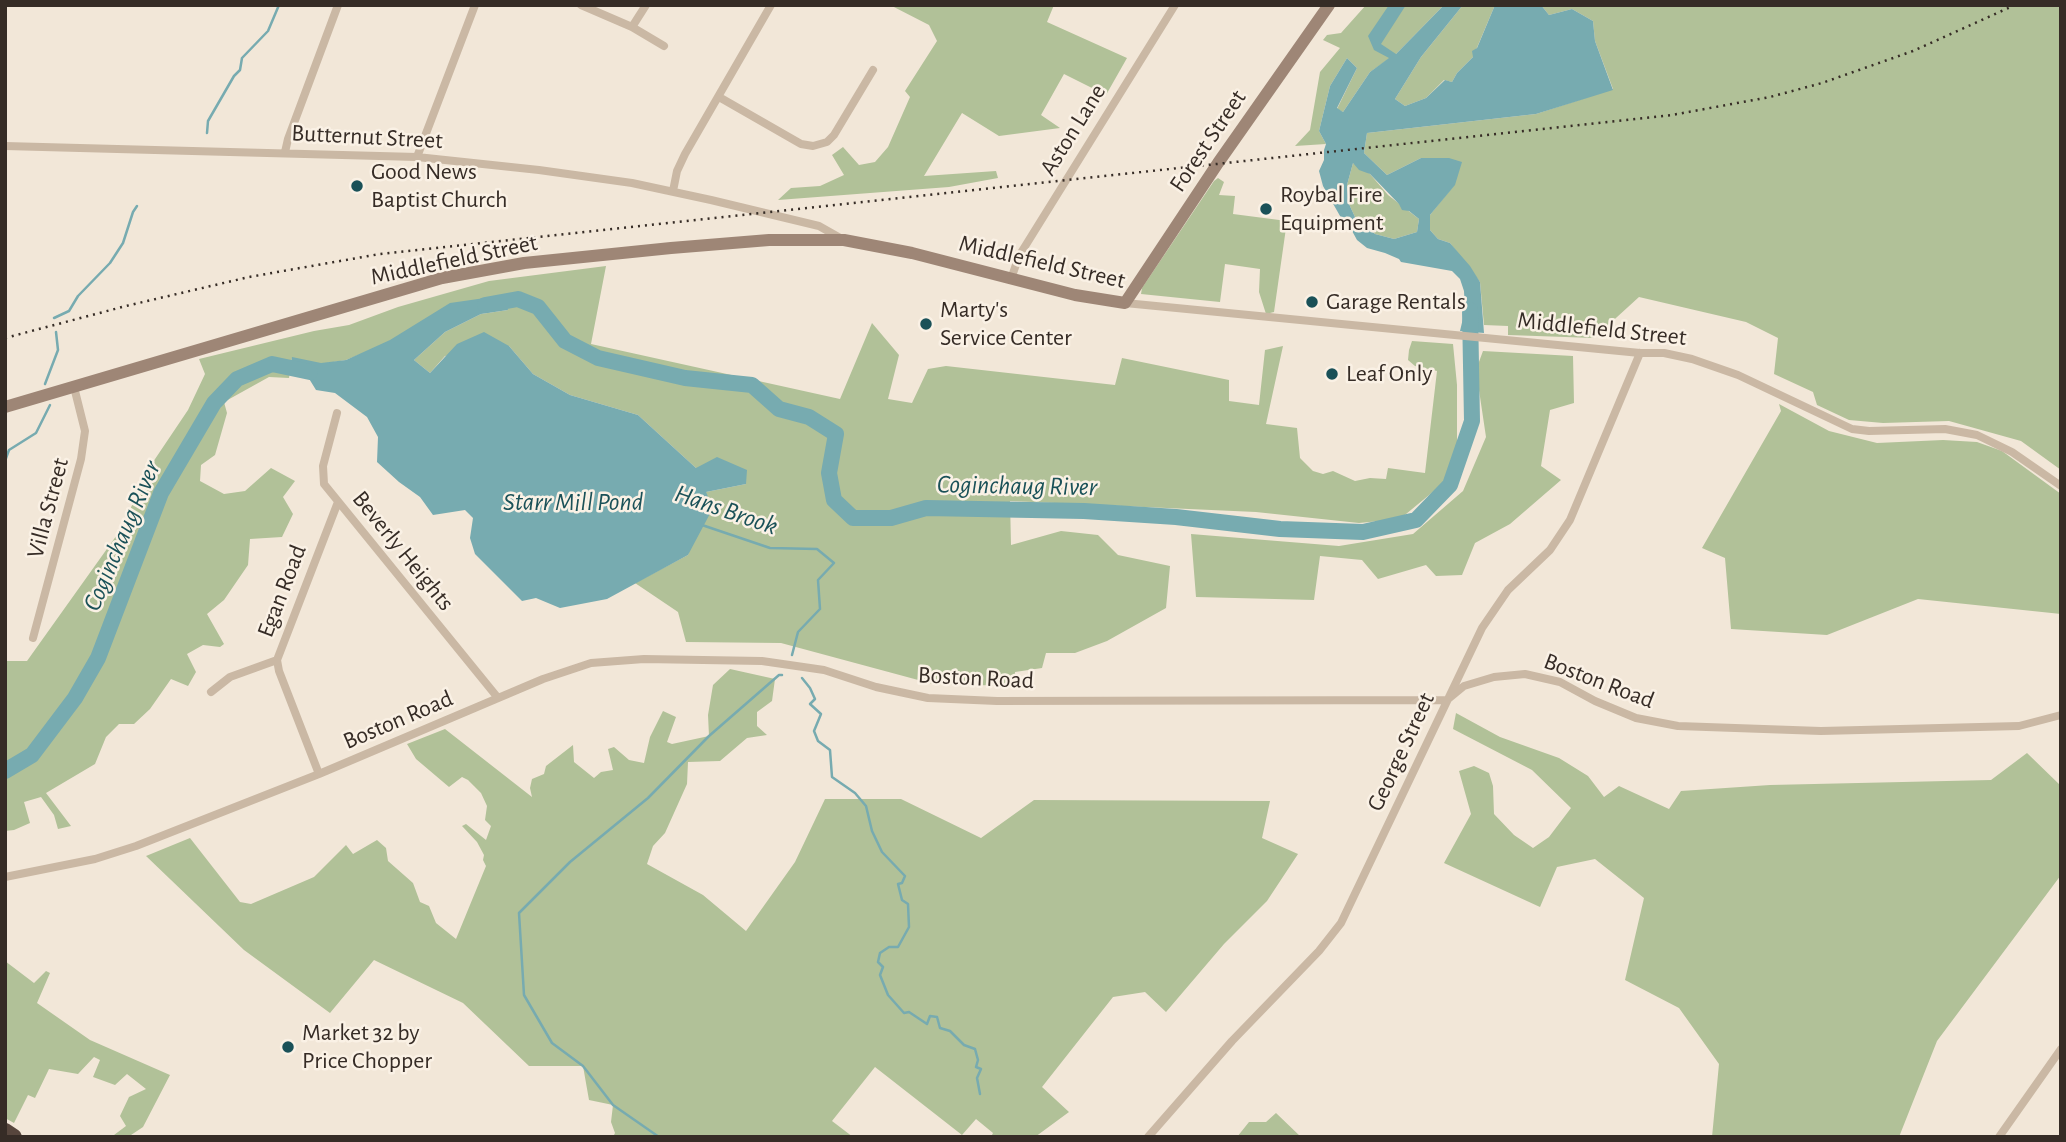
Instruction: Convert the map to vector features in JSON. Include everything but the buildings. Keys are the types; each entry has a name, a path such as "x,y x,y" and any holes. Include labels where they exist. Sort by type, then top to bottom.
{"highway":[{"path":"5,1131 14,1137"}],"main road":[{"name":"Forest Street","path":"1125,303 1218,163 1329,5"},
{"name":"Middlefield Street","path":"5,407 393,292 482,270 588,256 723,243 795,239 844,240 912,253 1087,297 1125,303"}],"street":[{"path":"285,152 338,5"},
{"path":"417,157 475,5"},
{"path":"581,5 632,27 664,46"},
{"path":"632,27 646,5"},
{"path":"673,191 677,171 685,154 771,5"},
{"name":"Aston Lane","path":"1011,279 1019,256 1175,5"},
{"path":"719,97 801,144 813,146 827,142 834,135 873,70"},
{"name":"Butternut Street","path":"5,146 417,157 588,176 673,191 819,226 844,240"},
{"name":"Middlefield Street","path":"1125,303 1640,353 1664,353 1715,366 1777,392 1852,429 1945,429 1976,435 2011,453 2061,486"},
{"name":"George Street","path":"1148,1137 1232,1041 1319,951 1341,923 1482,628 1508,590 1550,550 1570,520 1640,353"},
{"name":"Villa Street","path":"33,638 71,501 84,442 83,419 74,387"},
{"name":"Beverly Heights","path":"337,413 322,474 324,484 498,698"},
{"name":"Egan Road","path":"319,774 276,660 338,502"},
{"name":"Boston Road","path":"5,877 68,866 136,846 319,774 543,679 591,663 657,659 762,661 824,670 876,687 928,698 997,701 1447,700 1464,686 1502,676 1525,674 1560,682 1595,701 1636,718 1678,726 1821,731 2019,726 2061,715"},
{"path":"211,692 230,677 276,660"},
{"path":"1999,1137 2061,1049"}],"green space":[{"path":"890,5 1054,5 1047,22 1127,58 1106,95 1064,74 1041,115 1060,128 999,136 962,113 924,176 996,171 998,178 949,187 778,200 791,188 820,186 844,175 832,155 843,147 859,165 875,162 888,147 910,97 905,91 937,41 929,25"},
{"path":"1366,5 1444,5 1396,54 1370,72 1343,112 1337,109 1357,68 1347,58 1330,86 1319,131 1326,144 1295,146 1310,130 1320,72 1340,48 1323,40 1327,35 1341,33"},
{"path":"1463,5 1495,5 1473,57 1452,82 1444,80 1426,98 1405,106 1395,99 1421,57"},
{"path":"1541,5 2061,5 2061,470 2021,441 1949,421 1883,423 1849,420 1817,405 1813,392 1774,374 1778,338 1746,322 1639,297 1594,338 1508,335 1508,326 1484,325 1480,282 1450,243 1438,239 1430,230 1430,215 1454,185 1421,158 1387,175 1364,153 1367,133 1536,114 1613,89 1595,41 1593,21 1572,9 1549,15"},
{"path":"1353,163 1370,174 1388,195 1419,219 1417,232 1394,239 1375,234 1355,217 1349,204 1347,185"},
{"path":"1218,178 1224,182 1219,195 1235,196 1233,214 1287,221 1274,312 1266,314 1259,292 1260,269 1225,264 1220,302 1141,294 1142,288"},
{"path":"606,266 591,344 840,399 872,323 899,355 888,399 912,403 928,369 946,366 1115,385 1122,358 1229,380 1229,401 1259,405 1265,350 1283,346 1266,424 1297,428 1300,458 1313,471 1323,474 1333,471 1355,481 1386,479 1388,468 1425,473 1437,371 1415,366 1408,360 1409,350 1412,341 1453,344 1457,385 1457,449 1446,481 1400,519 1359,523 1256,512 1010,501 1011,545 1061,531 1098,535 1118,555 1170,566 1166,608 1107,641 1075,653 1046,653 1042,668 1015,672 1016,686 933,684 781,643 686,642 678,612 635,583 688,555 706,492 746,484 696,468 638,415 570,395 533,374 509,346 445,356 430,373 414,360 445,332 481,314 508,310 505,295 346,360 321,364 292,358 289,378 269,377 224,402 227,413 215,455 201,465 200,481 224,494 245,491 271,468 295,481 283,497 293,514 282,537 250,539 248,565 224,600 207,614 224,644 220,647 203,645 187,654 196,672 188,686 171,679 150,709 134,724 119,724 106,737 95,764 46,793 71,826 58,829 54,815 41,797 24,802 30,823 5,831 5,661 27,661 119,532 153,462 188,410 205,374 199,359 349,325 398,307 489,281"},
{"path":"1483,351 1573,356 1574,403 1550,410 1541,466 1561,480 1510,524 1475,543 1462,575 1436,576 1426,565 1378,579 1362,560 1320,556 1314,600 1196,597 1191,534 1339,546 1413,534 1463,491 1486,437 1476,370"},
{"path":"1779,404 1829,431 1877,443 1943,440 1977,442 2002,451 2061,494 2061,614 1918,599 1827,635 1731,629 1725,558 1702,548 1781,411"},
{"path":"730,669 775,679 772,701 757,712 757,726 767,735 747,738 720,761 688,762 687,784 665,833 653,846 647,864 703,895 746,931 795,862 825,799 901,799 981,838 1034,800 1270,801 1262,838 1298,854 1267,901 1224,944 1166,1012 1145,992 1113,997 1042,1087 1069,1112 1035,1137 991,1137 993,1133 976,1119 962,1135 875,1067 832,1121 853,1137 613,1137 613,1105 589,1100 583,1066 529,1066 463,1003 374,960 330,1013 244,950 146,856 190,838 240,902 251,904 314,877 346,845 353,854 377,840 386,848 388,861 413,883 420,902 429,906 436,923 456,939 486,866 477,842 462,826 466,824 486,840 491,826 485,820 487,806 481,793 468,780 462,777 449,787 416,759 407,744 445,729 532,797 532,779 544,774 546,766 573,745 574,762 594,778 601,772 613,770 608,749 614,747 629,760 644,763 650,737 663,711 676,717 667,742 672,744 709,736 708,715 713,685"},
{"path":"1456,713 1500,737 1559,758 1588,776 1604,797 1619,786 1669,809 1681,791 1770,785 1991,780 2027,753 2061,786 2061,875 1937,1041 1899,1137 1712,1137 1719,1064 1679,1008 1625,980 1644,898 1595,859 1557,867 1540,907 1444,863 1471,814 1459,771 1474,766 1489,773 1493,786 1494,814 1514,835 1533,848 1549,837 1571,808 1532,770 1453,729"},
{"path":"5,961 34,983 46,971 50,973 37,1003 90,1040 170,1075 143,1127 128,1137 104,1137 114,1135 126,1126 120,1116 129,1097 146,1089 127,1074 115,1085 93,1077 100,1060 94,1057 78,1074 49,1069 35,1098 28,1095 14,1123 5,1118"},
{"path":"1276,1113 1301,1137 1237,1137 1249,1122 1266,1122"}],"water":[{"path":"1389,5 1406,5 1381,44 1396,54 1444,5 1463,5 1421,57 1395,99 1405,106 1426,98 1445,80 1452,82 1473,57 1472,51 1477,48 1495,5 1541,5 1549,15 1572,9 1593,21 1595,41 1613,90 1536,114 1367,133 1364,153 1387,175 1421,158 1449,158 1462,162 1455,185 1430,215 1430,230 1438,239 1450,243 1480,282 1484,333 1460,331 1465,310 1464,291 1460,279 1452,271 1401,262 1385,253 1367,248 1344,223 1323,186 1319,171 1326,144 1319,131 1330,86 1347,58 1357,68 1337,108 1343,112 1370,72 1389,58 1374,50 1368,36","holes":["1353,163 1359,170 1370,174 1402,210 1409,211 1419,219 1417,232 1394,239 1375,234 1355,217 1349,204 1347,185"]},
{"name":"Starr Mill Pond","path":"506,295 508,310 481,314 445,332 414,360 430,373 457,344 484,332 509,346 533,374 570,395 638,415 696,468 717,457 747,470 746,484 706,492 713,508 688,555 607,599 560,608 536,598 522,601 475,554 470,538 473,518 465,510 433,515 420,497 377,462 378,437 367,417 335,393 316,390 308,377 290,373 292,357 321,363 346,360 390,340 450,303"}],"waterway":[{"path":"207,133 208,121 240,70 242,58 268,31 279,5"},
{"path":"54,318 69,311 78,296 110,263 123,243 137,206"},
{"name":"Coginchaug River","path":"485,305 518,299 538,307 565,341 598,358 685,378 752,385 779,409 809,417 836,434 829,473 834,500 853,518 891,518 926,508 1084,511 1176,517 1280,529 1363,532 1416,520 1450,485 1472,421 1470,310"},
{"path":"45,384 58,350 56,332"},
{"name":"Coginchaug River","path":"5,771 32,755 75,698 98,658 161,493 214,403 237,379 272,364 310,372"},
{"path":"5,461 9,450 36,433 50,405"},
{"name":"Hans Brook","path":"702,525 770,548 817,549 834,563 818,580 820,609 798,632 792,655"},
{"path":"659,1137 613,1105 583,1066 552,1043 524,995 519,913 570,862 648,798 709,736 782,675"},
{"name":"Hans Brook","path":"802,678 815,699 810,704 821,714 814,731 818,741 830,750 832,777 855,793 866,806 872,831 882,852 905,876 902,883 898,884 902,900 908,904 909,927 898,947 889,947 880,953 878,962 883,967 880,975 888,995 904,1013 909,1012 927,1024 930,1016 937,1017 940,1028 950,1031 964,1045 975,1049 978,1060 976,1067 981,1069 977,1078 980,1094"}],"railway":[{"path":"5,338 249,277 380,254 1672,115 1770,97 1822,83 1913,51 2015,5"}],"place":[{"name":"Good News Baptist Church","path":"357,186"},
{"name":"Roybal Fire Equipment","path":"1266,209"},
{"name":"Garage Rentals","path":"1312,302"},
{"name":"Marty's Service Center","path":"926,324"},
{"name":"Leaf Only","path":"1332,374"},
{"name":"Market 32 by Price Chopper","path":"288,1047"}]}
